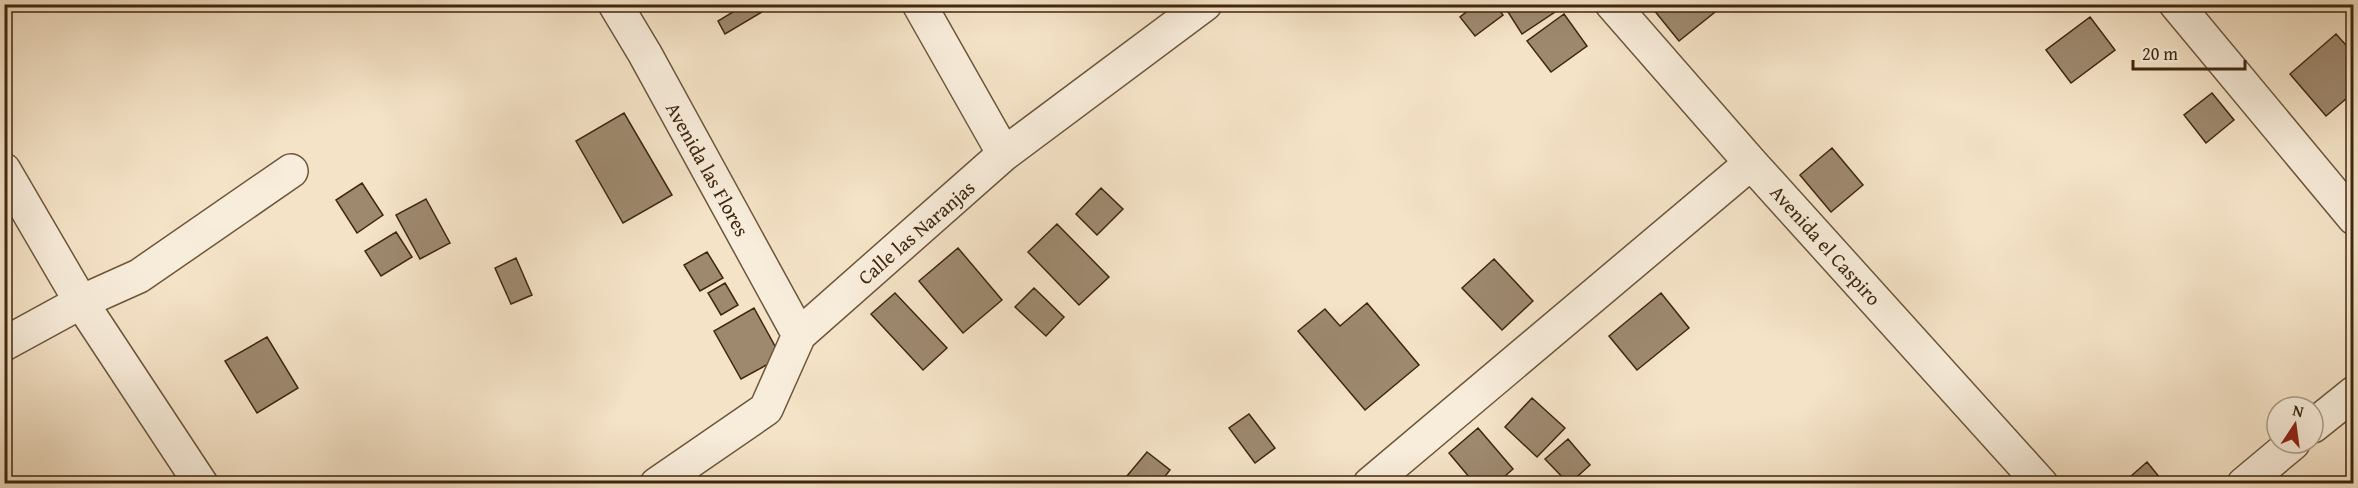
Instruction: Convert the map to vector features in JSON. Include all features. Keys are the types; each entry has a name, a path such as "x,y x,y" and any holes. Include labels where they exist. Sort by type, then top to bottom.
{"street":[{"name":"Avenida las Flores","path":"615,4 800,335"},
{"path":"919,4 1004,154"},
{"name":"Calle las Naranjas","path":"657,483 766,409 800,335 1004,154 1206,4"},
{"name":"Avenida el Caspiro","path":"1612,4 1751,163 2041,483"},
{"path":"2176,4 2354,218"},
{"path":"1370,483 1751,163"},
{"path":"4,170 81,302 201,483"},
{"path":"4,344 81,302 139,276 291,171"},
{"path":"2325,416 2354,393"},
{"path":"2244,483 2278,455"}],"building":[{"path":"742,4 758,4 762,12 725,34 718,21 743,6"},
{"path":"1477,4 1495,4 1503,15 1475,36 1460,17"},
{"path":"1520,4 1550,4 1555,12 1522,34 1508,12"},
{"path":"1649,4 1718,4 1720,8 1679,41"},
{"path":"1564,14 1587,46 1551,72 1527,41"},
{"path":"2090,17 2115,50 2071,83 2046,50"},
{"path":"2336,34 2354,54 2354,92 2326,116 2290,74"},
{"path":"2212,93 2234,120 2206,143 2184,115"},
{"path":"624,113 672,195 623,223 576,141"},
{"path":"1832,148 1863,185 1831,212 1800,175"},
{"path":"362,183 383,215 357,233 336,200"},
{"path":"1101,188 1123,209 1097,235 1076,214"},
{"path":"426,199 450,243 420,259 396,215"},
{"path":"1057,224 1109,277 1079,305 1028,252"},
{"path":"396,232 412,257 381,276 365,251"},
{"path":"958,248 1002,300 963,333 919,281"},
{"path":"707,252 723,278 700,291 684,265"},
{"path":"516,258 532,295 511,304 495,268"},
{"path":"1494,259 1533,301 1502,330 1462,288"},
{"path":"725,283 738,305 721,315 708,293"},
{"path":"1034,288 1064,317 1046,336 1015,307"},
{"path":"895,293 947,348 923,370 871,314"},
{"path":"1661,293 1689,328 1637,370 1609,336"},
{"path":"1367,303 1419,365 1365,410 1298,331 1325,309 1340,326"},
{"path":"754,308 781,357 741,379 714,331"},
{"path":"267,337 298,388 257,413 225,361"},
{"path":"1532,398 1565,428 1537,457 1505,427"},
{"path":"1249,414 1275,448 1255,463 1229,428"},
{"path":"1478,428 1513,469 1496,484 1475,484 1449,453"},
{"path":"1568,439 1590,465 1569,484 1545,459"},
{"path":"1147,452 1170,470 1159,484 1136,484 1127,476"},
{"path":"2147,462 2165,484 2122,484"}]}
